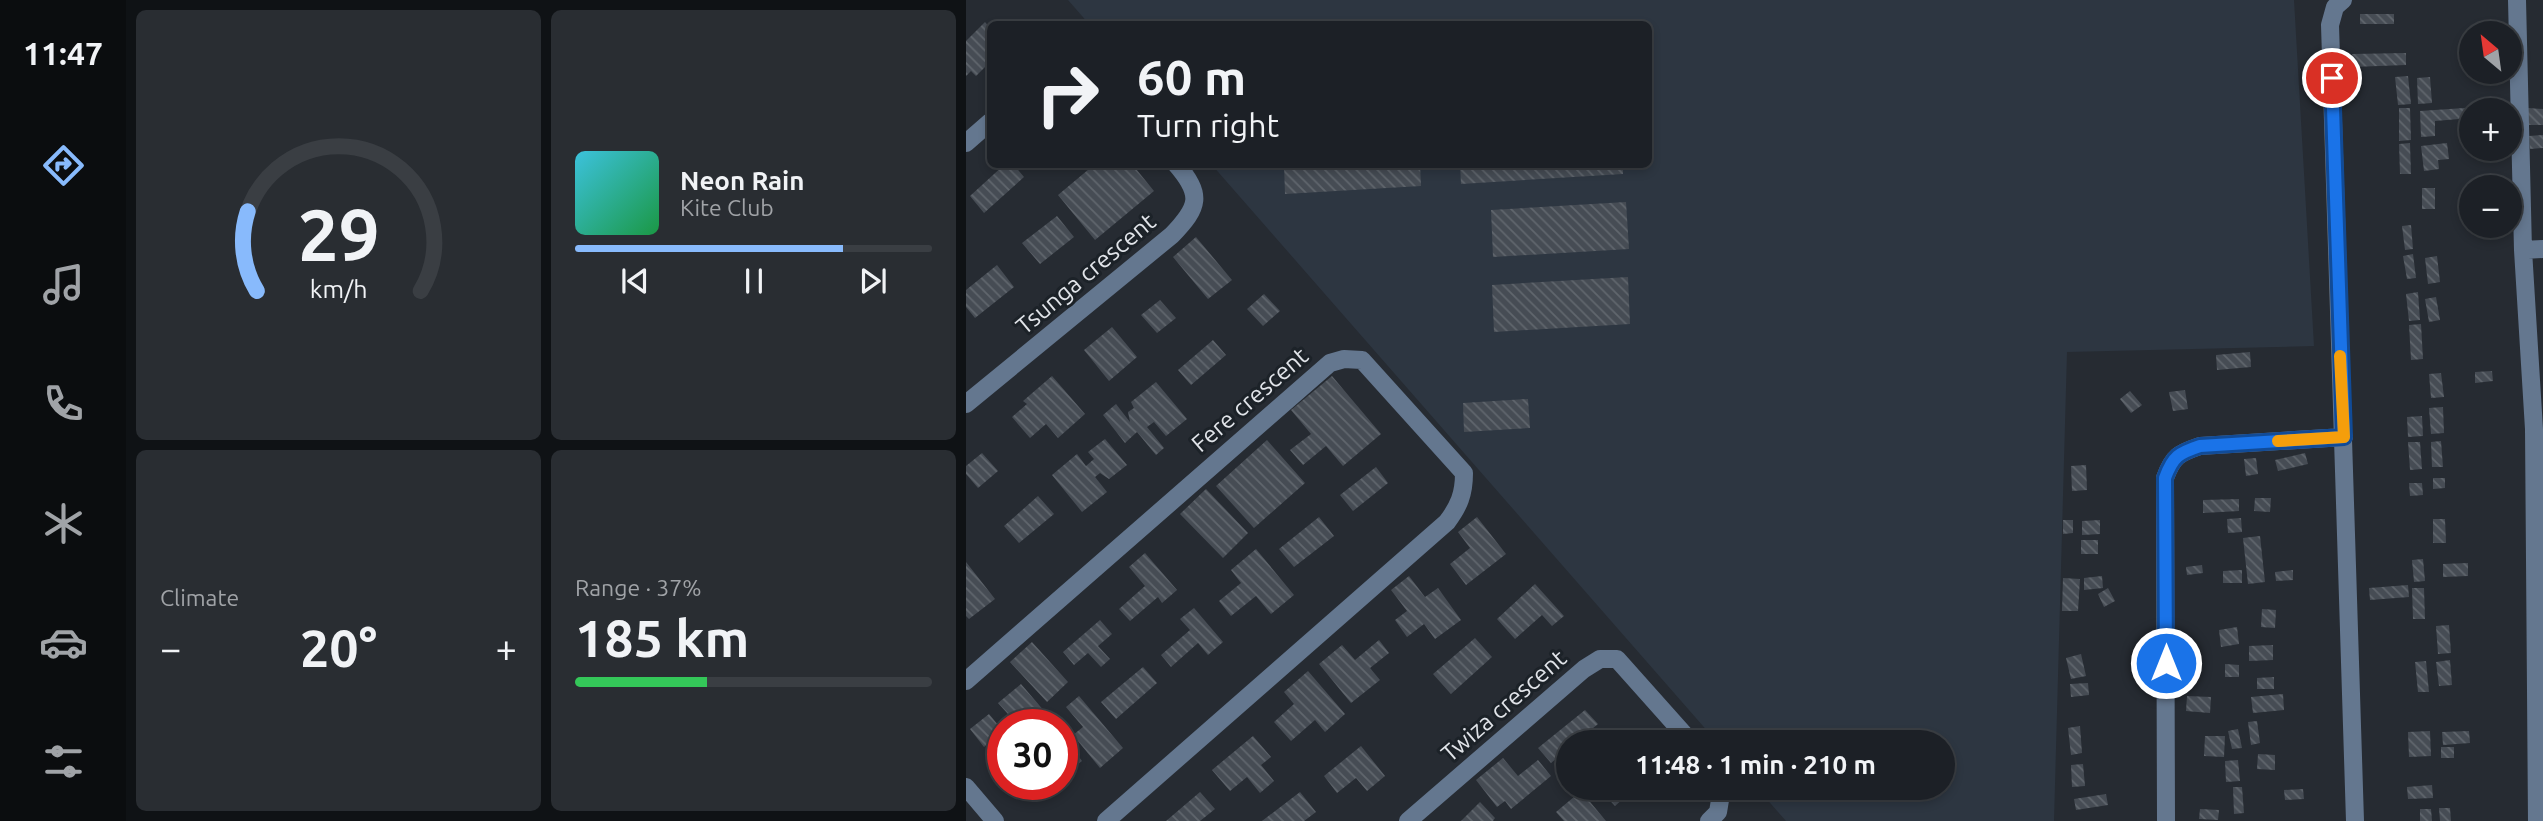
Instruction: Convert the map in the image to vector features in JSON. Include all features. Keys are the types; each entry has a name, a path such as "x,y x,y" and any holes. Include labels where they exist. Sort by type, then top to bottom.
{"street":[{"path":"2343,0 2335,7 2330,25 2355,821"},
{"path":"2517,0 2523,250 2538,428 2537,821"},
{"path":"966,143 987,125"},
{"name":"Tsunga crescent","path":"966,404 1172,235 1186,220 1195,200 1192,183 1180,168"},
{"path":"2523,250 2543,249"},
{"name":"Fere crescent","path":"966,681 1330,363 1344,359 1362,360 1464,473 1464,491 1458,507 1447,522 1106,821"},
{"path":"2166,821 2165,478 2172,460 2185,451 2200,446 2344,437"},
{"name":"Twiza crescent","path":"1408,821 1584,668 1600,659 1617,659 1680,730"},
{"path":"966,787 995,821"},
{"path":"1709,821 1718,811 1720,800"}],"shaded area":[{"path":"1068,0 2294,0 2314,346 2067,352 2054,821 1786,821 1768,800 1955,800 1955,730 1706,730 1215,168 1652,168 1652,21 1086,21"}],"building":[{"path":"2360,14 2394,14 2394,24 2360,24"},
{"path":"985,22 987,65 976,76 971,71 966,76 966,41"},
{"path":"2406,53 2406,65 2352,67 2352,54"},
{"path":"2408,76 2411,104 2398,105 2395,77"},
{"path":"2430,77 2432,103 2418,104 2417,78"},
{"path":"2399,108 2410,108 2411,140 2399,141"},
{"path":"2459,108 2459,119 2435,121 2435,136 2421,137 2420,111"},
{"path":"2528,108 2543,109 2543,125 2528,125"},
{"path":"2543,135 2543,148 2530,149 2529,136"},
{"path":"2410,143 2411,174 2400,174 2399,144"},
{"path":"2447,143 2449,159 2438,160 2439,169 2424,171 2421,146"},
{"path":"1001,168 1016,168 1024,177 984,213 970,196"},
{"path":"1090,168 1135,168 1154,191 1095,240 1058,195"},
{"path":"1284,168 1420,168 1421,186 1285,194"},
{"path":"1460,168 1623,168 1623,174 1461,184"},
{"path":"2422,188 2435,188 2435,209 2422,209"},
{"path":"1626,202 1629,249 1493,257 1491,210"},
{"path":"1057,216 1074,237 1040,264 1022,243"},
{"path":"2411,225 2413,249 2405,250 2402,226"},
{"path":"1196,237 1232,280 1208,299 1173,257"},
{"path":"2413,254 2416,278 2407,279 2403,256"},
{"path":"2437,256 2440,282 2428,284 2425,258"},
{"path":"997,265 1014,287 975,318 966,307 966,290"},
{"path":"1628,277 1630,324 1494,332 1492,285"},
{"path":"2418,292 2420,320 2409,321 2406,294"},
{"path":"1264,294 1280,311 1263,326 1247,309"},
{"path":"2436,297 2440,320 2429,322 2425,299"},
{"path":"1160,300 1176,318 1157,333 1141,315"},
{"path":"2421,324 2423,359 2411,360 2409,325"},
{"path":"1112,327 1137,357 1109,381 1084,350"},
{"path":"1213,340 1226,355 1191,385 1178,370"},
{"path":"2250,352 2251,367 2217,370 2216,355"},
{"path":"2492,371 2493,381 2475,383 2475,372"},
{"path":"2441,373 2444,397 2431,398 2429,374"},
{"path":"1052,376 1085,414 1058,438 1046,424 1030,438 1012,417 1027,404 1023,401"},
{"path":"1332,376 1381,434 1343,466 1326,446 1303,465 1290,450 1311,434 1291,410"},
{"path":"1156,382 1187,419 1166,436 1154,422 1147,427 1164,448 1156,455 1137,432 1125,443 1103,415 1116,404 1130,422 1128,412 1134,408 1131,402"},
{"path":"2185,390 2188,409 2173,411 2169,392"},
{"path":"2130,391 2142,405 2131,413 2120,399"},
{"path":"1528,399 1530,428 1464,432 1463,403"},
{"path":"2443,407 2444,433 2431,434 2429,408"},
{"path":"2422,416 2423,436 2408,437 2407,417"},
{"path":"1105,439 1127,465 1109,479 1100,473 1095,477 1107,492 1082,512 1052,475 1077,454 1086,466 1094,459 1088,452"},
{"path":"1267,440 1305,483 1254,528 1216,486"},
{"path":"2441,441 2443,467 2432,467 2431,442"},
{"path":"2408,442 2420,442 2422,469 2410,470"},
{"path":"982,453 998,471 978,488 966,474 966,466"},
{"path":"2305,453 2308,464 2278,471 2275,460"},
{"path":"2256,458 2258,474 2246,476 2244,459"},
{"path":"2086,465 2087,490 2072,491 2071,466"},
{"path":"1376,467 1388,483 1353,511 1340,495"},
{"path":"2433,478 2445,478 2445,488 2433,489"},
{"path":"2409,483 2422,483 2423,495 2410,496"},
{"path":"1206,489 1248,533 1223,558 1180,514"},
{"path":"1038,496 1054,514 1019,543 1004,526"},
{"path":"2255,498 2271,498 2270,512 2254,511"},
{"path":"2239,499 2239,511 2203,513 2203,500"},
{"path":"1319,517 1334,536 1294,567 1279,549"},
{"path":"1477,517 1506,554 1466,585 1450,564 1470,548 1458,532"},
{"path":"2241,518 2242,532 2228,533 2227,519"},
{"path":"2433,519 2445,519 2446,543 2433,543"},
{"path":"2063,520 2073,520 2073,533 2063,534"},
{"path":"2100,520 2100,534 2082,535 2082,521"},
{"path":"2260,536 2265,582 2248,584 2243,538"},
{"path":"2081,540 2098,540 2098,554 2081,554"},
{"path":"1256,549 1294,595 1271,614 1256,596 1231,616 1219,601 1241,583 1231,570"},
{"path":"1145,553 1177,590 1162,603 1158,597 1130,621 1119,609 1145,586 1129,567"},
{"path":"2423,559 2425,581 2414,582 2412,560"},
{"path":"966,562 995,599 969,619 966,616"},
{"path":"2468,563 2468,576 2443,577 2443,564"},
{"path":"2202,565 2203,573 2187,575 2186,567"},
{"path":"2242,570 2242,583 2223,583 2223,571"},
{"path":"2293,570 2293,580 2276,581 2275,572"},
{"path":"1409,576 1425,597 1438,588 1461,620 1435,639 1424,624 1407,637 1395,620 1407,611 1391,590"},
{"path":"2102,576 2103,588 2084,590 2084,578"},
{"path":"2063,578 2080,579 2078,611 2062,611"},
{"path":"1535,584 1564,616 1552,626 1542,615 1515,639 1497,619"},
{"path":"2408,585 2409,597 2370,600 2369,588"},
{"path":"2108,588 2115,601 2104,607 2098,594"},
{"path":"2412,588 2424,588 2425,619 2413,619"},
{"path":"1194,608 1223,642 1208,655 1198,643 1171,667 1161,655 1190,630 1180,619"},
{"path":"2262,609 2276,610 2275,628 2261,627"},
{"path":"1100,620 1112,634 1098,646 1110,659 1101,667 1088,653 1074,665 1063,652"},
{"path":"2449,625 2451,653 2438,654 2436,626"},
{"path":"2237,627 2239,644 2221,647 2219,630"},
{"path":"1475,638 1492,657 1451,694 1433,674"},
{"path":"1379,640 1389,653 1370,668 1380,680 1351,703 1319,664 1342,645 1355,660"},
{"path":"1032,642 1068,682 1047,702 1010,662"},
{"path":"2273,645 2273,660 2249,661 2249,646"},
{"path":"2081,654 2086,676 2071,679 2066,658"},
{"path":"2450,660 2452,685 2439,686 2436,662"},
{"path":"2426,661 2429,692 2418,692 2415,662"},
{"path":"2225,664 2239,665 2239,677 2225,677"},
{"path":"1143,667 1157,683 1116,719 1101,702"},
{"path":"1308,671 1345,714 1325,732 1315,720 1291,741 1274,722 1294,704 1284,692"},
{"path":"2274,677 2274,689 2257,689 2257,678"},
{"path":"2088,683 2089,695 2071,697 2070,684"},
{"path":"1021,684 1042,709 1003,709 998,703"},
{"path":"2283,694 2284,710 2253,713 2251,697"},
{"path":"1079,696 1123,748 1100,768 1078,741 1078,731 1083,727 1078,721 1078,709 1066,707"},
{"path":"2187,696 2211,697 2210,713 2186,711"},
{"path":"1585,710 1598,724 1591,730 1560,730"},
{"path":"987,716 987,744 984,747 970,729"},
{"path":"2257,721 2260,743 2251,745 2248,722"},
{"path":"2080,726 2082,753 2071,755 2068,728"},
{"path":"2238,729 2242,748 2232,749 2228,731"},
{"path":"2430,731 2431,756 2409,757 2408,732"},
{"path":"2469,731 2470,743 2443,745 2442,732"},
{"path":"1556,733 1556,759 1551,763 1538,748"},
{"path":"1253,736 1271,757 1261,765 1274,781 1260,793 1247,777 1230,791 1212,770"},
{"path":"2205,736 2225,736 2224,757 2204,756"},
{"path":"1361,746 1385,776 1367,791 1356,778 1337,793 1324,776"},
{"path":"2441,747 2454,747 2454,758 2441,758"},
{"path":"2258,754 2275,755 2275,770 2257,769"},
{"path":"1503,758 1518,776 1538,760 1551,776 1511,809 1505,801 1497,807 1476,780"},
{"path":"2238,760 2240,781 2226,782 2225,761"},
{"path":"2083,764 2085,786 2072,787 2071,765"},
{"path":"2432,785 2433,798 2408,799 2407,787"},
{"path":"2233,787 2242,787 2244,813 2234,814"},
{"path":"2303,789 2304,799 2285,800 2284,790"},
{"path":"1200,792 1215,809 1200,821 1166,821"},
{"path":"1300,792 1316,812 1304,821 1262,821"},
{"path":"2106,794 2108,805 2076,810 2074,799"},
{"path":"1570,800 1588,800 1606,821 1564,821 1556,812"},
{"path":"1609,800 1622,800 1615,806"},
{"path":"1480,802 1495,818 1493,821 1461,821"},
{"path":"2439,808 2450,808 2451,821 2440,821"},
{"path":"2200,809 2219,810 2218,820 2199,819"},
{"path":"2420,809 2431,809 2432,821 2420,821"}],"slow traffic":[{"path":"2278,441 2344,437 2340,356"}],"route":[{"path":"2166,663 2165,478 2172,460 2185,451 2200,446 2344,437 2332,78"}]}
